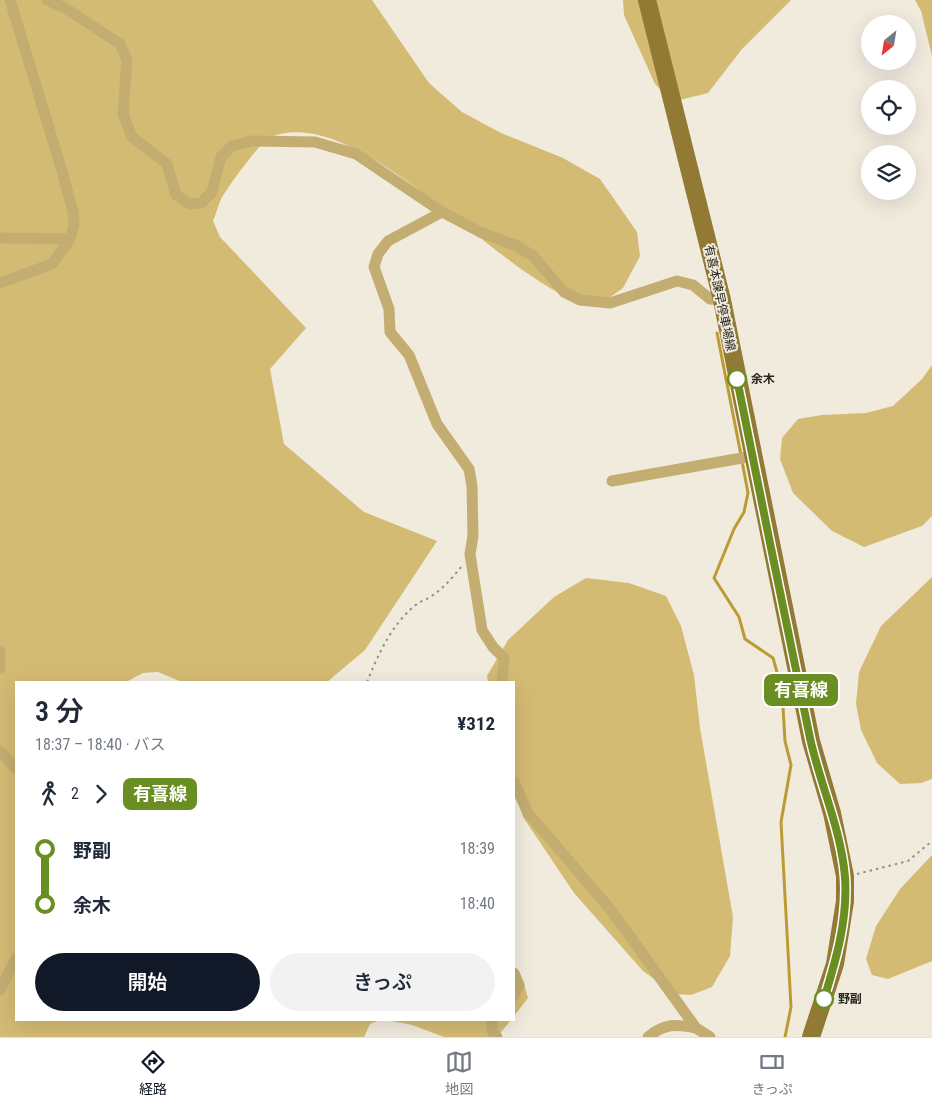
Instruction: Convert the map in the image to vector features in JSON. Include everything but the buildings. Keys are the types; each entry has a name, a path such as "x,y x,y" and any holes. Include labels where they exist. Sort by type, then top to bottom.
{"main road":[{"name":"有喜本諫早停車場線","path":"647,0 722,300 750,457 811,741 832,813 845,876 843,927 835,964 810,1037"}],"street":[{"path":"0,282 52,264 70,239 74,226 73,212 28,54 10,0"},
{"path":"47,0 64,8 120,44 127,60 123,114 132,137 167,164 176,195 189,204 201,203 212,192 221,158 232,146 251,140 315,142 356,154 442,212 480,232 518,246 533,256 564,292 580,300 610,303 677,281 693,285 710,299 722,300"},
{"path":"442,212 388,241 378,254 374,267 389,309 390,332 408,355 437,424 469,469 472,486 473,536 470,554 482,630 493,647 504,658 502,681"},
{"path":"0,238 70,239"},
{"path":"612,481 750,457"},
{"path":"0,651 0,668"},
{"path":"0,751 15,768"},
{"path":"515,784 528,813 611,910 696,1028 710,1037"},
{"path":"0,990 15,960"},
{"path":"515,975 519,986 515,994"},
{"path":"492,1021 492,1031 497,1037"},
{"path":"648,1037 674,1024 696,1028"}],"path":[{"path":"367,681 376,658 397,623 417,604 430,597 449,582 470,554"},
{"path":"845,876 908,861 932,842"}],"shaded area":[{"path":"0,0 372,0 429,83 462,112 501,133 563,158 600,179 637,232 640,256 623,288 599,305 579,302 543,284 384,166 344,144 305,133 270,137 252,155 221,199 213,221 220,237 306,328 270,369 284,444 364,512 437,541 365,650 328,681 180,681 158,672 143,673 128,681 15,681 15,1021 378,1021 370,1024 364,1037 0,1037"},
{"path":"623,0 791,0 742,49 708,93 672,102 655,84 624,15"},
{"path":"915,0 932,0 932,56 921,11"},
{"path":"932,365 932,516 922,526 864,547 832,531 793,493 780,459 782,438 798,419 822,415 866,413 893,406 922,379"},
{"path":"932,577 932,779 921,783 900,784 877,763 861,730 856,704 859,672 881,626"},
{"path":"586,578 629,583 666,596 681,626 694,675 700,728 733,917 730,956 712,987 691,995 675,994 643,971 574,893 523,817 515,789 515,681 488,681 487,676 508,640 554,597"},
{"path":"932,855 932,961 888,979 872,975 866,959 876,926 900,889"},
{"path":"515,979 524,984 528,998 515,1015"},
{"path":"392,1021 510,1021 497,1037 444,1037 412,1025"}],"waterway":[{"path":"717,333 741,455"},
{"path":"742,461 748,493 744,512 734,529 714,578 739,617 745,639 773,658 782,690 785,741 791,765 781,822 791,1007 785,1037"}],"bus line":[{"name":"有喜線","path":"737,379 811,741 832,813 845,876 843,927 835,964 824,999"}],"place":[{"name":"余木","path":"737,379"},
{"name":"野副","path":"824,999"}]}
